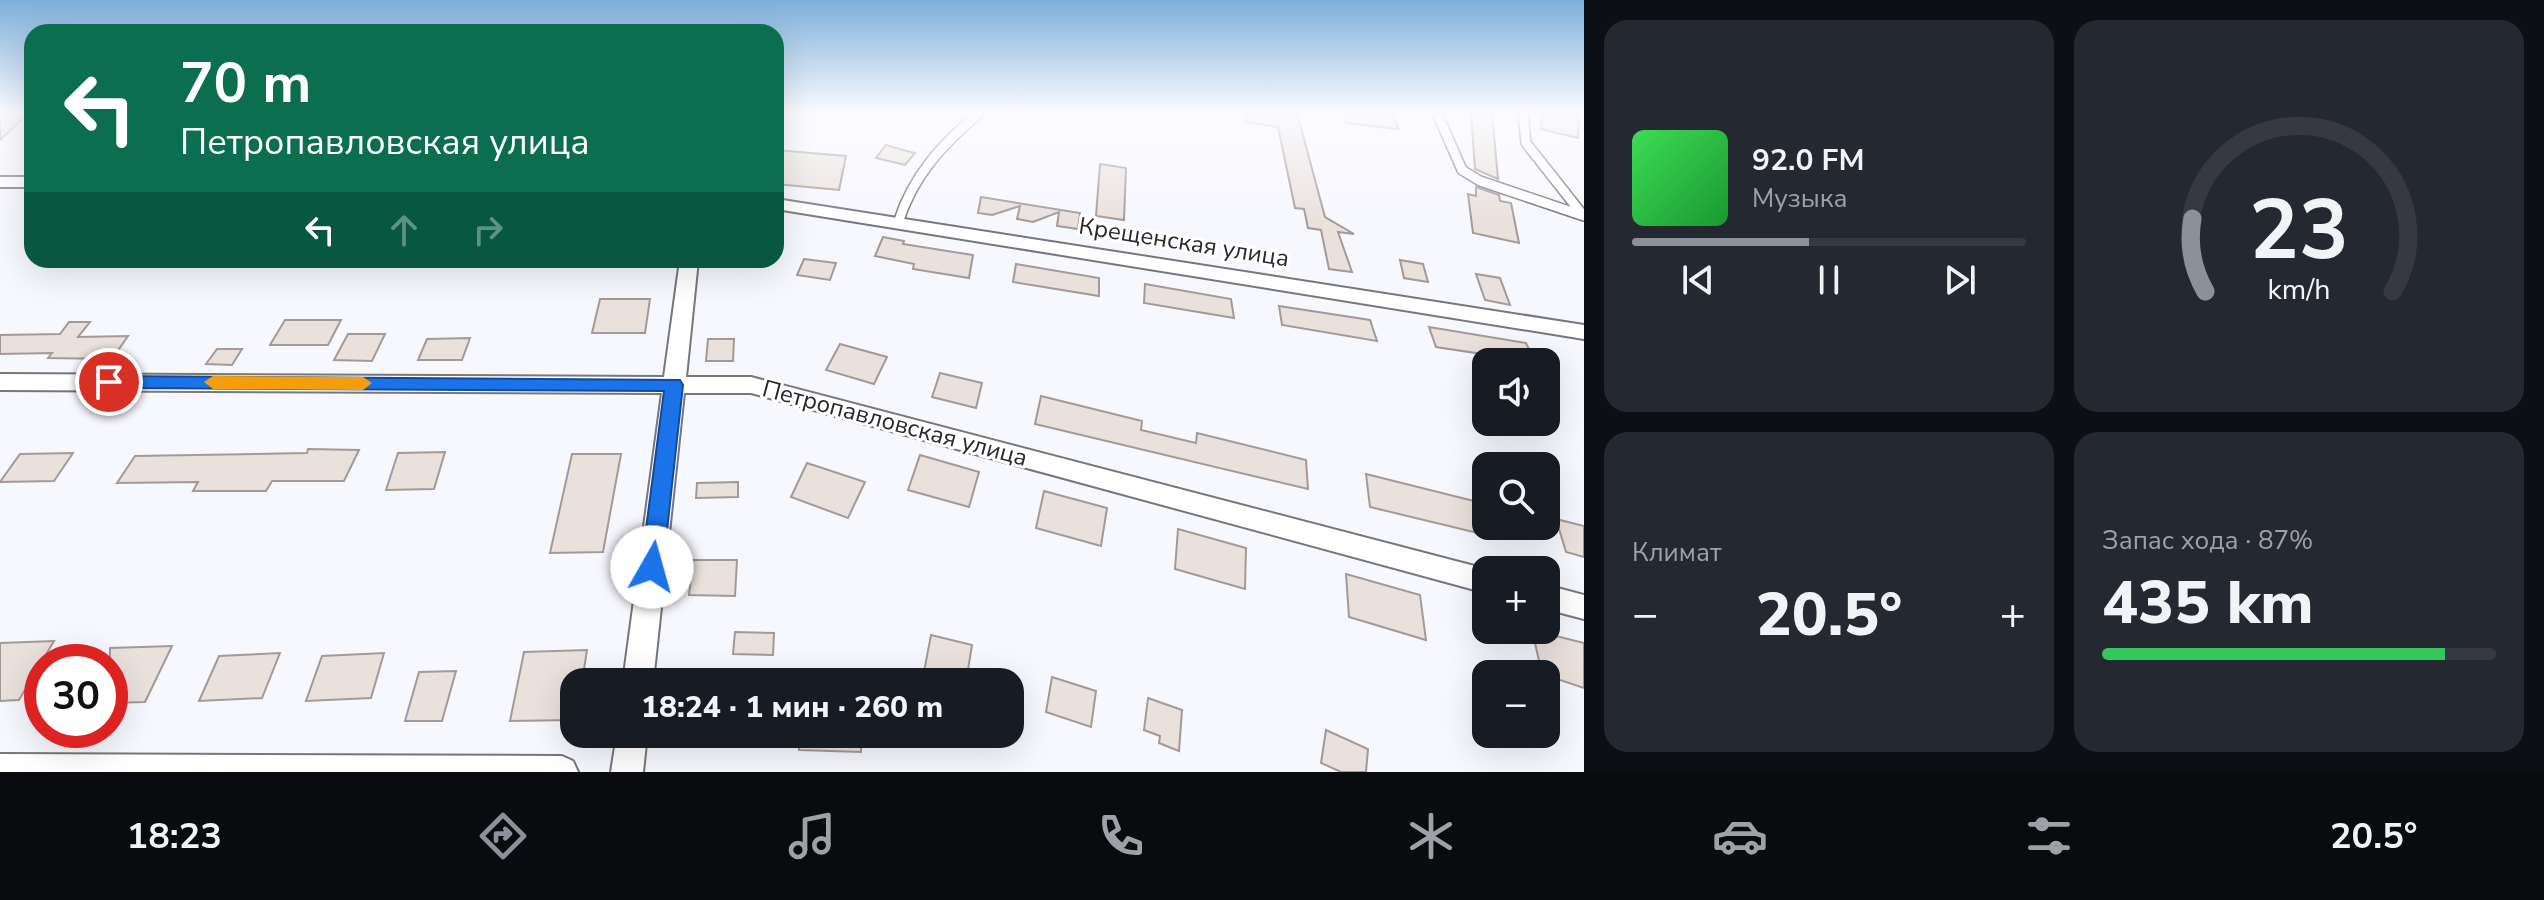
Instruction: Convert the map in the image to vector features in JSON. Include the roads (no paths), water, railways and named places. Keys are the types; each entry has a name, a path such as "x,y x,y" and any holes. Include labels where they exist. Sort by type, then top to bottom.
{"street":[{"path":"0,182 24,182"},
{"name":"Крещенская улица","path":"784,205 1584,332"},
{"path":"640,668 688,268"},
{"name":"Петропавловская улица","path":"0,382 751,385 1472,577"},
{"path":"1560,601 1584,607"},
{"path":"627,772 630,748"},
{"path":"0,770 562,772"}],"lane":[{"path":"898,223 906,193 937,149"},
{"path":"1453,149 1462,170 1480,181 1583,215"},
{"path":"1531,149 1583,215"}]}
